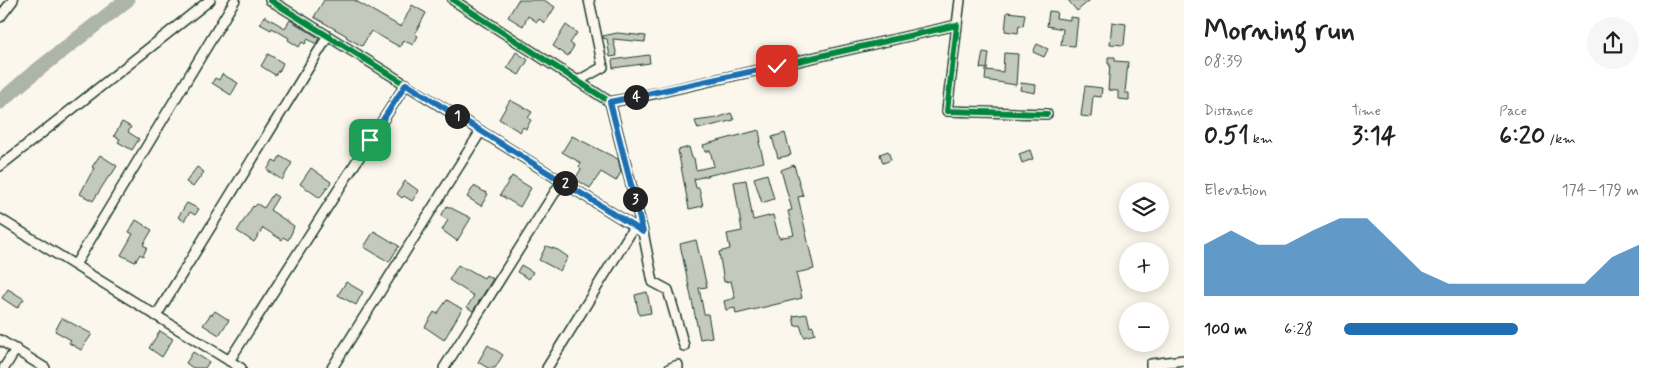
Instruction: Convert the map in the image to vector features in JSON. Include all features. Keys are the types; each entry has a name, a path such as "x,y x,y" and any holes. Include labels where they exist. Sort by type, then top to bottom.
{"street":[{"path":"0,17 13,0"},
{"path":"0,166 210,0"},
{"path":"74,265 235,0"},
{"path":"270,0 643,232"},
{"path":"453,0 610,102 643,232 653,282 668,290 684,346"},
{"path":"578,81 603,67 589,0"},
{"path":"960,0 947,110 1047,114"},
{"path":"610,102 957,25"},
{"path":"156,316 328,36"},
{"path":"229,361 406,84"},
{"path":"332,368 481,131"},
{"path":"444,368 562,181"},
{"path":"0,219 241,368"},
{"path":"547,368 634,227"},
{"path":"0,340 45,368"},
{"path":"4,368 16,349"},
{"path":"1151,368 1151,364 1184,360"}],"building":[{"path":"324,0 354,0 401,27 412,5 426,13 415,34 418,36 413,45 403,40 400,47 371,31 362,46 314,17"},
{"path":"518,0 544,0 555,7 545,23 539,19 537,22 528,16 523,26 508,17"},
{"path":"1068,0 1090,0 1077,11"},
{"path":"1049,11 1057,12 1056,18 1070,20 1070,17 1078,18 1075,46 1061,45 1063,29 1047,26"},
{"path":"1007,12 1025,14 1023,26 1019,25 1018,33 1005,31"},
{"path":"264,16 285,28 290,20 319,38 316,44 308,39 305,44 302,42 299,47 288,40 289,38 272,28 271,30 260,24"},
{"path":"1112,22 1126,24 1124,45 1110,44"},
{"path":"566,25 577,33 570,43 574,46 568,56 553,46"},
{"path":"617,33 646,36 645,42 613,39 617,56 610,57 607,39 603,38 603,36"},
{"path":"1037,44 1048,49 1044,57 1033,52"},
{"path":"516,52 528,60 519,75 507,68"},
{"path":"983,52 989,53 987,69 980,68"},
{"path":"1004,53 1018,54 1016,85 985,80 986,70 1003,72"},
{"path":"268,54 283,63 279,72 275,75 261,66"},
{"path":"649,55 650,63 613,68 612,60"},
{"path":"1108,57 1115,57 1115,61 1128,62 1125,93 1129,93 1129,100 1118,99 1118,91 1108,90 1110,64 1108,64"},
{"path":"222,74 238,83 231,95 212,83 215,78 219,80"},
{"path":"1021,83 1036,85 1035,93 1020,90"},
{"path":"1085,86 1102,88 1101,97 1093,96 1091,117 1081,116"},
{"path":"510,100 532,112 528,118 531,120 526,129 523,127 520,132 499,119"},
{"path":"731,113 734,120 698,129 695,121 717,118"},
{"path":"122,122 131,127 128,132 139,139 132,150 118,142 120,139 114,136"},
{"path":"759,130 761,142 759,142 764,162 694,179 696,188 699,188 703,206 689,209 678,150 689,147 692,158 694,158 696,170 714,166 710,150 705,152 703,145"},
{"path":"785,133 791,155 778,158 772,137"},
{"path":"572,136 618,159 621,172 616,181 601,172 590,188 575,179 581,169 579,167 581,163 562,152"},
{"path":"1030,150 1033,159 1022,163 1019,154"},
{"path":"888,151 891,160 883,163 880,154"},
{"path":"100,155 117,166 93,201 80,194 94,168 92,167"},
{"path":"280,156 292,163 282,180 267,170 273,160 277,162"},
{"path":"794,165 803,196 798,197 814,269 796,273 802,298 736,314 735,308 726,310 724,301 735,298 731,281 724,282 719,252 730,249 727,234 742,231 734,182 746,180 753,220 773,215 779,238 794,235 788,211 792,210 781,170"},
{"path":"197,167 204,172 193,187 186,182"},
{"path":"311,168 331,182 320,198 300,184"},
{"path":"767,174 774,199 762,203 754,178"},
{"path":"512,176 531,188 520,207 500,195"},
{"path":"405,181 419,191 412,201 404,196 402,198 397,194"},
{"path":"474,186 488,194 481,206 467,197"},
{"path":"273,194 278,197 270,210 294,226 288,240 283,237 282,240 263,228 254,242 237,231 253,206 257,204 264,208"},
{"path":"187,203 199,209 195,215 190,212 184,221 178,217"},
{"path":"447,206 471,218 457,241 442,230 448,220 441,216"},
{"path":"136,220 152,230 143,245 147,247 143,256 140,254 135,262 121,255 133,234 129,232"},
{"path":"374,231 399,246 389,262 364,247"},
{"path":"696,240 707,287 699,288 704,314 708,314 712,337 700,339 680,244"},
{"path":"546,246 558,250 568,257 560,271 539,260"},
{"path":"458,265 484,278 486,275 493,279 473,311 467,307 474,296 449,280"},
{"path":"521,265 533,272 529,279 517,272"},
{"path":"346,282 363,292 356,305 338,295"},
{"path":"8,289 24,299 17,308 2,298"},
{"path":"647,292 651,313 639,315 635,295"},
{"path":"447,300 462,309 444,340 425,327 434,312 437,314"},
{"path":"215,311 229,320 219,335 203,325"},
{"path":"807,314 810,327 813,326 815,334 804,337 800,325 795,326 793,316"},
{"path":"62,318 92,334 81,350 69,343 71,340 55,331"},
{"path":"160,331 173,339 162,357 149,348"},
{"path":"488,345 503,355 495,368 488,368 478,362"},
{"path":"193,352 209,362 205,368 193,368 186,363"}],"waterway":[{"path":"0,102 127,0"}],"cycle path":[{"path":"270,0 643,232"},
{"path":"453,0 610,102 957,25 947,111 1047,114"}],"route":[{"path":"370,140 406,84 643,232 610,102 777,66"}]}
